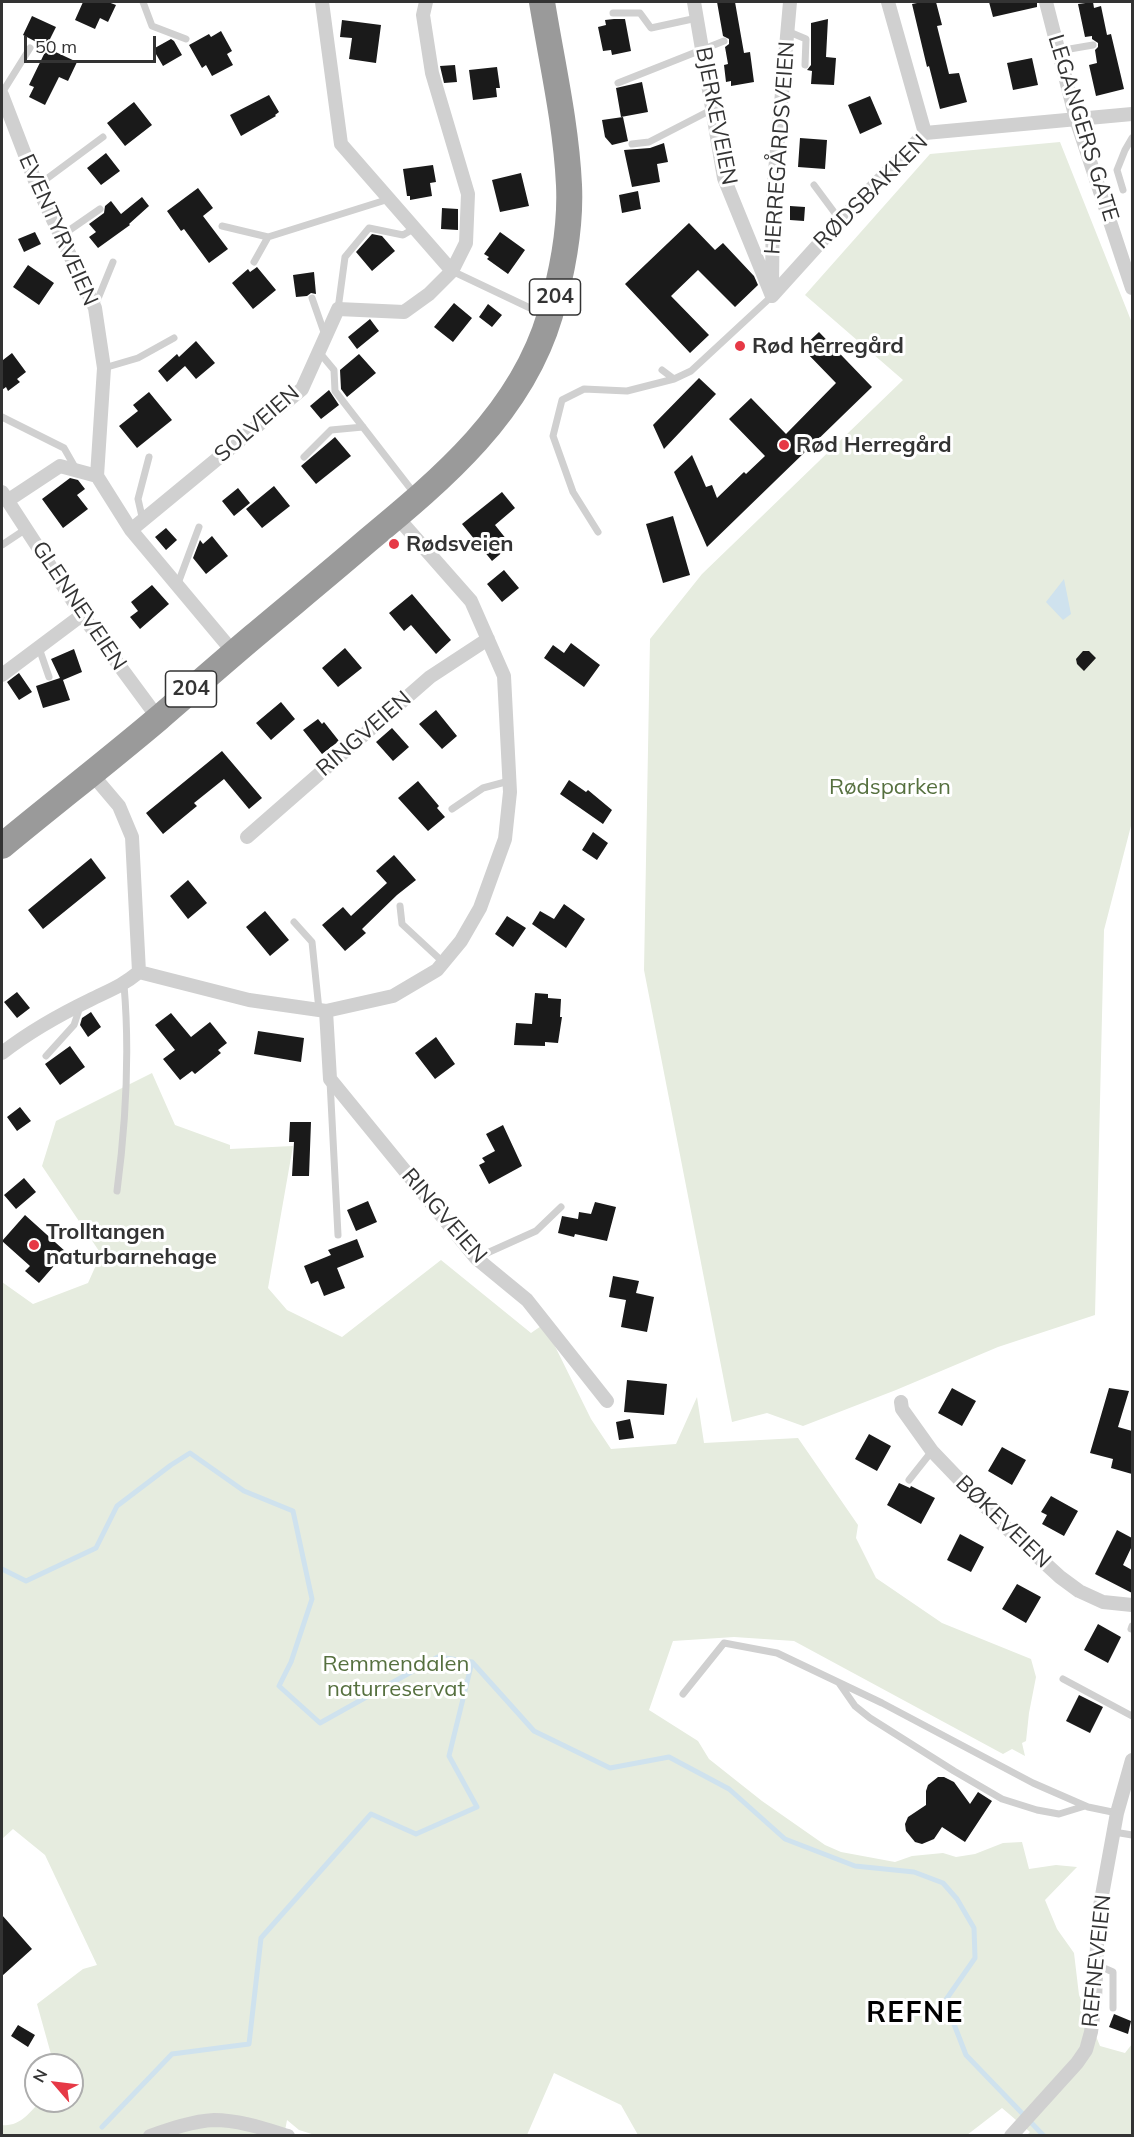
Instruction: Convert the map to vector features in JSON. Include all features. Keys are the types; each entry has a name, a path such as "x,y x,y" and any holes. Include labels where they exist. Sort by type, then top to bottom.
{"highway":[{"name":"204","path":"2,846 397,517 465,455 488,430 507,402 539,345 559,281 565,246 570,188 563,116 542,2"}],"street":[{"path":"322,2 341,144 452,271"},
{"path":"338,309 404,312 429,294 452,271 466,243 468,194 432,73 423,15 426,2"},
{"name":"BJERKEVEIEN","path":"694,2 724,178 772,296"},
{"name":"HERREGÅRDSVEIEN","path":"772,296 773,194 790,2"},
{"path":"888,2 925,133"},
{"name":"LEGANGERS GATE","path":"1046,2 1076,119 1132,288"},
{"name":"EVENTYRVEIEN","path":"2,94 37,186 94,308 104,368 97,476"},
{"name":"RØDSBAKKEN","path":"772,296 840,220 925,133 1132,114"},
{"name":"SOLVEIEN","path":"131,530 302,389 338,309"},
{"path":"4,496 60,466 97,476 131,530 234,653"},
{"name":"GLENNEVEIEN","path":"4,496 82,615 158,718"},
{"path":"140,972 249,1000 323,1010 393,996 444,963 461,941 480,908 505,838 509,781 504,676 471,601 397,517"},
{"path":"2,675 82,615"},
{"name":"RINGVEIEN","path":"247,837 417,688 488,639"},
{"path":"91,773 119,806 132,837 140,972"},
{"path":"2,1053 25,1036 81,1005 124,985 140,972"},
{"path":"323,1010 330,1079"},
{"name":"RINGVEIEN","path":"330,1079 476,1257 527,1300 607,1401"},
{"name":"BØKEVEIEN","path":"901,1402 902,1409 932,1451 1000,1522 1069,1584 1103,1602 1132,1605"},
{"name":"REFNEVEIEN","path":"1011,2136 1086,2050 1095,2002 1098,1917 1118,1813 1132,1760"},
{"path":"150,2136 193,2123 216,2120 246,2124 288,2136"}],"lane":[{"path":"143,2 152,26 186,39"},
{"path":"613,13 640,14 651,28 697,18"},
{"path":"787,31 806,39 805,65"},
{"path":"618,83 724,41"},
{"path":"1058,51 1094,45"},
{"path":"2,94 30,48"},
{"path":"632,144 649,142 713,110"},
{"path":"37,186 103,137"},
{"path":"1123,190 1117,170 1132,138"},
{"path":"814,185 840,220"},
{"path":"222,226 268,237 389,199"},
{"path":"61,236 100,209"},
{"path":"338,309 345,257 369,228 403,235 415,228"},
{"path":"254,262 268,237"},
{"path":"94,308 113,262"},
{"path":"452,271 530,308"},
{"path":"598,532 573,492 553,436 562,400 584,388 627,391 674,379 691,371 772,296"},
{"path":"312,298 326,337"},
{"path":"104,368 138,357 174,338"},
{"path":"319,352 334,370 335,391 418,498"},
{"path":"662,370 674,379"},
{"path":"2,417 64,448 78,471"},
{"path":"304,457 331,430 363,428"},
{"path":"143,520 138,499 149,457"},
{"path":"177,586 199,527"},
{"path":"2,545 26,529"},
{"path":"39,648 49,677"},
{"path":"452,809 483,788 509,781"},
{"path":"400,906 402,924 444,963"},
{"path":"294,922 312,942 323,1010"},
{"path":"117,1191 127,1091 124,985"},
{"path":"46,1056 74,1025 81,1005"},
{"path":"330,1079 338,1235"},
{"path":"476,1257 536,1231 561,1207"},
{"path":"909,1480 932,1451"},
{"path":"683,1694 724,1643 777,1653 837,1681 1033,1784 1085,1806 1118,1813"},
{"path":"1063,1679 1132,1716"},
{"path":"837,1681 855,1706 870,1718 954,1772 1002,1799 1059,1814 1085,1806"},
{"path":"1114,1832 1132,1835"},
{"path":"1096,1965 1113,1972 1113,2008"}],"green space":[{"name":"Rødsparken","path":"1060,142 1132,323 1132,822 1104,930 1095,1315 998,1347 803,1426 767,1413 732,1422 644,970 650,639 702,574 903,380 805,295 930,154"},
{"name":"Remmendalen naturreservat","path":"152,1073 175,1125 230,1145 230,1149 293,1146 268,1288 287,1310 342,1337 441,1260 531,1333 544,1324 591,1419 611,1449 676,1444 697,1397 704,1443 798,1438 858,1525 856,1538 876,1578 942,1623 1031,1659 1036,1677 1026,1741 1022,1743 1025,1756 1012,1749 1003,1754 794,1641 734,1637 673,1641 649,1710 698,1741 709,1759 762,1801 825,1845 841,1852 895,1862 912,1856 943,1853 956,1857 975,1854 1003,1843 1022,1842 1029,1869 1056,1865 1077,1867 1045,1900 1057,1929 1074,1953 1079,1995 1100,2046 1125,2053 1132,2044 1132,2135 1027,2135 1030,2132 1002,2108 967,2135 638,2135 621,2105 554,2073 527,2135 315,2135 299,2130 287,2120 284,2136 2,2136 2,2125 14,2124 29,2113 84,2113 84,2053 51,2053 37,2004 83,1969 97,1965 45,1855 13,1829 2,1839 2,1282 33,1304 88,1283 101,1254 42,1166 56,1121"}],"water":[{"path":"1064,579 1071,614 1063,620 1046,602"}],"building":[{"path":"83,2 108,2 116,5 108,22 100,18 95,29 75,20"},
{"path":"717,2 735,2 744,53 750,52 754,82 731,86 731,81 726,82 724,65 728,64 725,47 729,44 729,39 723,36"},
{"path":"936,2 942,25 937,26 949,74 959,73 967,102 940,109 912,4"},
{"path":"989,2 1037,2 1037,7 993,17"},
{"path":"1093,2 1094,8 1101,6 1107,35 1111,34 1124,89 1096,96 1089,65 1097,63 1095,50 1098,43 1092,39 1092,36 1085,37 1078,4"},
{"path":"32,16 56,27 46,47 23,35"},
{"path":"625,19 631,51 612,55 611,50 603,51 598,27 606,25 605,20"},
{"path":"828,19 826,57 836,58 834,85 811,84 812,71 807,70 811,65 811,23"},
{"path":"342,20 381,25 376,63 349,59 352,38 340,37"},
{"path":"221,31 232,51 227,54 233,65 212,76 206,65 202,68 189,45 209,34 211,37"},
{"path":"171,39 182,55 163,66 153,49"},
{"path":"47,48 77,62 68,81 59,77 45,105 29,97 34,87 29,85"},
{"path":"1032,58 1038,85 1013,90 1007,63"},
{"path":"455,65 457,82 444,83 440,66"},
{"path":"497,67 500,88 496,88 497,97 473,100 469,70"},
{"path":"642,82 648,112 621,117 616,88"},
{"path":"269,95 279,112 241,136 230,115"},
{"path":"870,96 882,124 860,134 848,105"},
{"path":"134,102 152,125 125,146 107,123"},
{"path":"623,117 628,141 612,145 605,137 602,120"},
{"path":"800,138 827,140 825,169 798,167"},
{"path":"664,143 668,162 657,164 660,182 632,187 624,150 650,148"},
{"path":"106,153 120,171 101,185 87,168"},
{"path":"433,165 436,182 430,183 432,196 410,200 410,196 407,196 403,169"},
{"path":"521,173 529,206 500,212 492,180"},
{"path":"198,188 213,208 203,216 228,249 209,263 184,229 181,231 167,211"},
{"path":"638,191 641,209 622,213 619,195"},
{"path":"142,197 149,206 130,225 98,248 89,237 96,232 89,224 104,213 105,206 111,201 121,214"},
{"path":"790,206 805,207 804,221 790,220"},
{"path":"442,208 458,209 458,230 441,229"},
{"path":"689,223 715,250 723,243 754,276 758,285 735,307 698,270 671,296 709,335 690,353 625,284"},
{"path":"35,232 41,244 24,252 18,239"},
{"path":"500,232 525,250 508,274 487,259 489,257 484,254"},
{"path":"372,234 382,236 395,251 372,271 356,252"},
{"path":"28,265 54,283 39,305 13,287"},
{"path":"257,267 276,290 253,309 232,283 248,269 250,272"},
{"path":"314,272 316,294 296,297 293,275"},
{"path":"454,303 472,318 453,342 434,327"},
{"path":"488,304 502,315 492,327 479,317"},
{"path":"370,319 379,331 357,349 348,337"},
{"name":"Rød Herregård","path":"819,332 872,387 707,547 674,472 692,455 706,487 712,485 717,498 765,456 729,419 751,398 786,434 836,383 802,348"},
{"path":"196,341 215,363 196,379 185,366 167,382 158,371 177,354 179,357"},
{"path":"12,353 26,372 17,379 20,382 8,391 6,387 2,390 2,358 3,360"},
{"path":"359,354 376,373 347,397 341,389 340,370"},
{"path":"699,378 716,394 664,449 653,425"},
{"path":"329,390 339,405 321,419 310,406"},
{"path":"149,392 172,420 137,448 119,426 138,411 133,405"},
{"path":"335,437 351,456 316,484 301,466"},
{"path":"70,478 78,480 85,489 77,495 88,509 63,528 42,499"},
{"path":"274,486 290,506 262,528 246,509"},
{"path":"238,488 250,503 234,516 222,501"},
{"path":"502,492 515,508 495,525 511,545 492,561 462,524"},
{"path":"673,516 690,575 663,583 646,524"},
{"path":"166,528 177,540 166,550 155,537"},
{"path":"212,536 228,556 206,574 193,558 200,540 203,544"},
{"path":"504,570 519,588 502,602 487,584"},
{"path":"152,585 169,604 140,629 130,617 138,611 131,602"},
{"path":"412,594 451,640 436,654 411,625 404,631 389,613"},
{"path":"571,643 600,665 584,687 544,658 553,645 564,653"},
{"path":"345,648 362,668 338,687 322,668"},
{"path":"74,649 82,672 63,680 70,700 43,708 36,686 60,678 51,659"},
{"path":"1083,651 1089,651 1096,658 1084,671 1077,664 1076,659"},
{"path":"19,673 32,692 19,700 7,682"},
{"path":"281,702 295,719 271,740 256,723"},
{"path":"436,710 457,736 442,749 419,724"},
{"path":"318,719 322,724 324,722 339,741 322,754 303,730"},
{"path":"392,728 409,747 393,761 376,742"},
{"path":"222,751 262,798 249,809 224,779 194,803 197,806 163,834 146,813"},
{"path":"569,780 586,792 588,790 612,810 603,824 560,794"},
{"path":"418,781 439,806 437,808 445,817 428,831 398,798"},
{"path":"593,832 608,843 597,860 582,850"},
{"path":"394,855 416,880 362,929 366,933 345,951 322,925 343,907 351,916 387,883 376,871"},
{"path":"91,858 106,878 43,929 28,910"},
{"path":"188,880 207,903 188,919 170,896"},
{"path":"564,904 585,919 566,948 532,924 540,911 554,919"},
{"path":"265,911 289,940 270,956 246,927"},
{"path":"507,916 526,928 513,947 495,934"},
{"path":"17,992 30,1008 17,1018 4,1002"},
{"path":"535,993 548,994 548,998 561,999 560,1017 562,1017 558,1043 545,1042 545,1046 514,1045 516,1023 532,1024"},
{"path":"91,1012 101,1027 88,1037 80,1025 82,1018"},
{"path":"171,1013 191,1037 210,1022 227,1043 218,1050 221,1053 195,1074 192,1071 180,1080 163,1059 175,1050 155,1025"},
{"path":"258,1031 304,1038 301,1062 254,1054"},
{"path":"436,1037 455,1064 435,1079 415,1053"},
{"path":"70,1046 85,1067 60,1085 45,1064"},
{"path":"20,1107 31,1121 17,1131 7,1117"},
{"path":"290,1122 311,1122 309,1176 292,1176 294,1142 289,1142"},
{"path":"503,1125 522,1166 489,1184 479,1165 485,1162 482,1158 495,1151 486,1134"},
{"path":"24,1178 36,1192 16,1209 4,1195"},
{"path":"368,1201 377,1222 356,1231 347,1210"},
{"path":"595,1202 616,1207 607,1241 558,1233 562,1216 578,1219 579,1212 591,1214"},
{"path":"25,1215 66,1252 39,1283 25,1271 30,1266 2,1241"},
{"path":"357,1239 364,1257 337,1268 345,1288 324,1296 318,1281 311,1284 304,1266 331,1255 328,1250"},
{"path":"613,1276 639,1281 636,1293 654,1297 647,1332 621,1327 626,1300 609,1297"},
{"path":"627,1380 667,1384 664,1415 624,1412"},
{"path":"952,1388 976,1401 962,1426 938,1413"},
{"path":"1109,1388 1129,1391 1118,1427 1132,1431 1132,1474 1111,1468 1113,1459 1090,1453"},
{"path":"630,1419 634,1438 619,1440 616,1422"},
{"path":"869,1434 891,1446 877,1471 855,1459"},
{"path":"1002,1447 1026,1460 1012,1485 988,1471"},
{"path":"899,1483 910,1488 911,1486 935,1498 921,1524 887,1505"},
{"path":"1051,1496 1078,1511 1064,1536 1042,1524 1047,1515 1041,1512"},
{"path":"1117,1530 1132,1538 1132,1546 1123,1565 1132,1570 1132,1593 1095,1574"},
{"path":"960,1534 984,1547 971,1572 947,1560"},
{"path":"1017,1584 1041,1597 1026,1623 1002,1609"},
{"path":"1098,1624 1121,1637 1108,1663 1084,1650"},
{"path":"1079,1695 1103,1707 1090,1733 1066,1721"},
{"path":"938,1777 954,1782 970,1804 978,1792 992,1801 965,1842 942,1827 934,1839 922,1844 915,1842 906,1831 905,1824 908,1817 926,1805 928,1785"},
{"path":"2,1915 32,1949 2,1976"},
{"path":"1114,2014 1131,2021 1128,2034 1109,2027"},
{"path":"18,2025 35,2035 28,2047 11,2036"}],"waterway":[{"path":"2,1569 26,1581 96,1548 117,1506 190,1453 244,1491 293,1511 312,1599 291,1662 279,1686 320,1723 438,1657 472,1662 534,1731 610,1768 669,1757 729,1789 785,1839 855,1866 914,1872 943,1883 957,1899 974,1928 975,1958 945,2001 966,2055 1044,2136"},
{"path":"102,2127 172,2054 249,2044 261,1938 371,1814 416,1834 477,1807 449,1756 472,1662"}],"place":[{"name":"Rød herregård","path":"740,346"},
{"name":"Rød Herregård","path":"784,445"},
{"name":"Rødsveien","path":"394,544"},
{"name":"Trolltangen naturbarnehage","path":"34,1245"}],"district":[{"name":"REFNE","path":"915,2014"}]}
